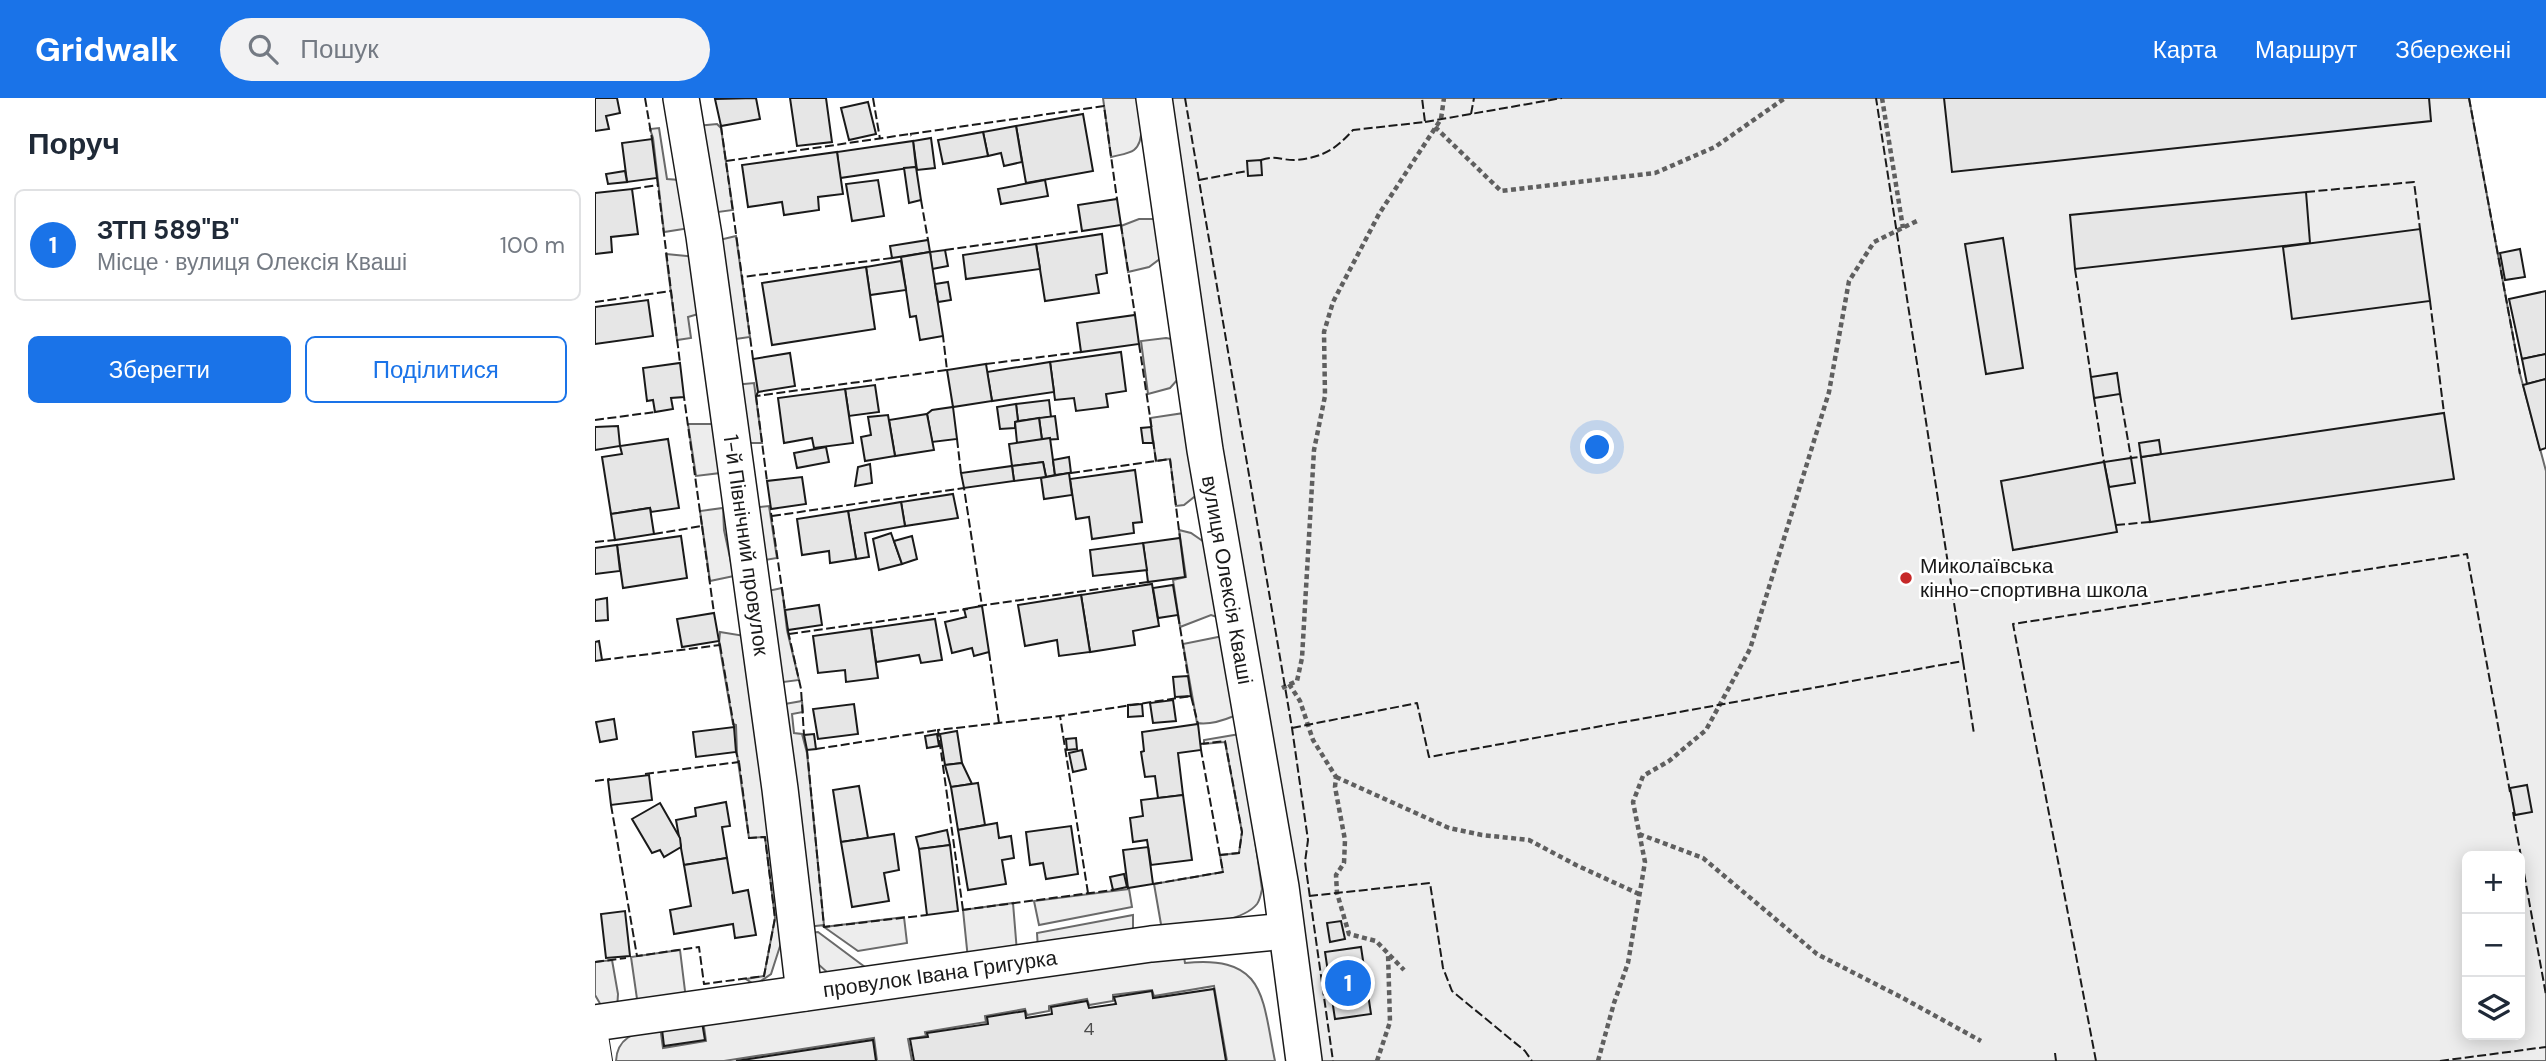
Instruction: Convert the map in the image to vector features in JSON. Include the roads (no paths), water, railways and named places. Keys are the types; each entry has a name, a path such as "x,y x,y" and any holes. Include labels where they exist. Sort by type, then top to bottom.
{"street":[{"name":"1-й Північний провулок","path":"681,98 706,250 780,789 804,993"},
{"name":"вулиця Олексія Кваші","path":"1154,98 1205,450 1281,887 1304,1061"},
{"name":"провулок Івана Григурка","path":"596,1023 1151,944 1286,931"}],"lane":[{"path":"596,1023 603,1061"}],"place":[{"name":"Миколаївська кінно-спортивна школа","path":"1906,578"},
{"name":"ЗТП 589\"В\"","path":"1348,983"}]}
